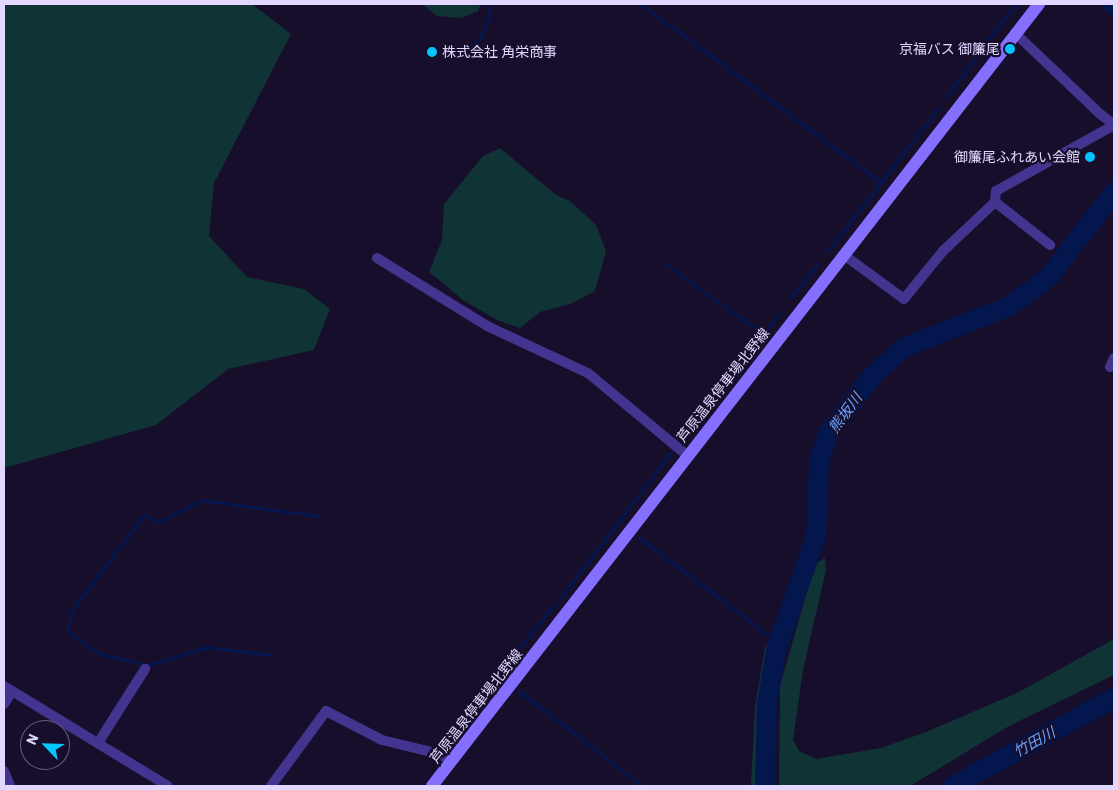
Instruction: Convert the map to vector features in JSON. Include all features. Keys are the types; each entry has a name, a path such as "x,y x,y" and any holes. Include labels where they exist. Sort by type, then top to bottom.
{"main road":[{"name":"芦原温泉停車場北野線","path":"432,786 1039,4"}],"street":[{"path":"844,255 904,299 943,251 995,202 996,191 1114,124 1100,114 1015,34"},
{"path":"995,202 1050,245"},
{"path":"377,258 487,326 588,374 688,456"},
{"path":"98,743 145,669"},
{"path":"4,704 8,689 168,786"},
{"path":"271,786 326,711 382,740 440,754 451,761"},
{"path":"4,772 10,786"}],"green space":[{"path":"4,4 252,4 291,34 214,183 209,236 247,277 304,289 330,309 314,350 228,369 156,425 4,468"},
{"path":"422,4 481,4 478,11 461,18 437,16"},
{"path":"500,148 556,195 570,201 596,225 606,251 595,291 570,304 540,312 520,328 497,320 463,300 429,272 442,240 444,204 483,156"},
{"path":"825,558 826,570 803,670 793,740 799,751 816,759 881,748 926,732 1019,692 1114,639 1114,675 1009,726 910,786 779,786 780,686 810,581 818,562"},
{"path":"771,640 773,656 765,685 761,728 760,786 751,786 755,707 765,647"}],"waterway":[{"path":"466,50 480,39 489,18 488,4"},
{"path":"641,4 881,182"},
{"path":"946,97 1015,4"},
{"path":"827,252 939,107"},
{"name":"熊坂川","path":"765,786 767,704 776,651 816,536 819,460 829,432 873,375 905,347 1010,306 1049,277 1114,192"},
{"path":"664,263 763,334"},
{"path":"791,297 818,263"},
{"path":"684,436 779,313"},
{"path":"561,597 673,450"},
{"path":"271,655 207,647 148,665 100,654 67,632 72,610 144,515 158,522 200,500 319,516"},
{"path":"638,537 768,635"},
{"path":"439,746 555,604"},
{"path":"519,691 643,786"},
{"name":"竹田川","path":"953,786 1114,698"}],"place":[{"name":"京福バス 御簾尾","path":"1010,49"},
{"name":"株式会社 角栄商事","path":"432,52"},
{"name":"御簾尾ふれあい会館","path":"1090,157"}]}
